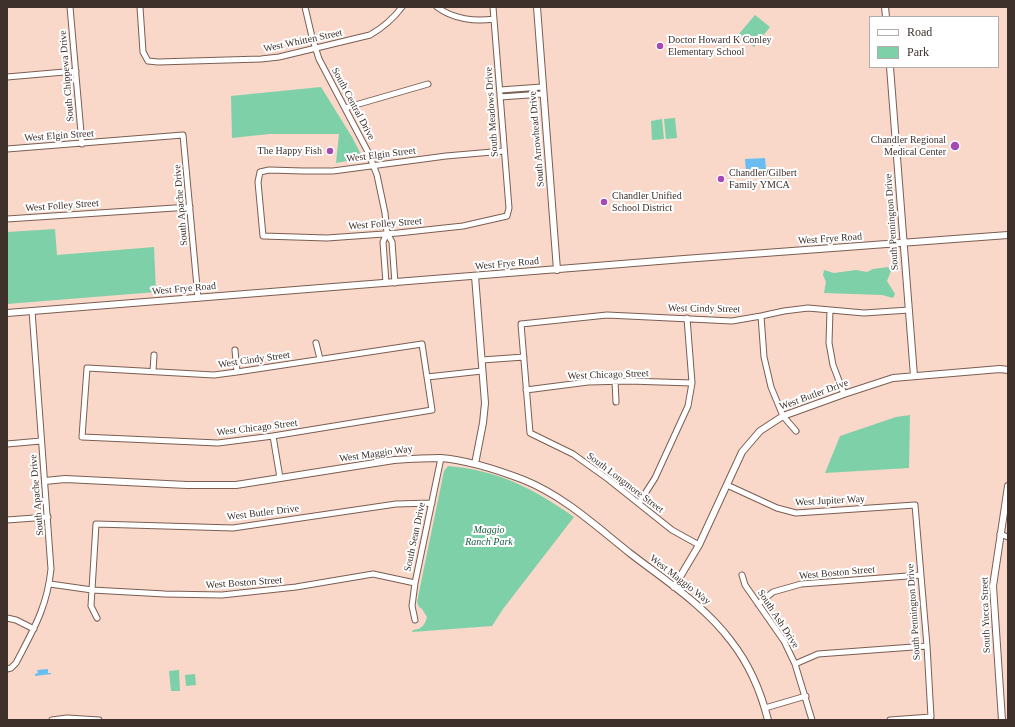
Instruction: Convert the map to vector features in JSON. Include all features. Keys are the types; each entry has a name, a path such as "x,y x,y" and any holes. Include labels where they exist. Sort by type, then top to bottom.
{"street":[{"name":"South Chippewa Drive","path":"70,7 82,144"},
{"name":"West Whitten Street","path":"140,7 144,52 148,61 158,62 261,59 279,57 370,35 391,20 402,7"},
{"name":"South Central Drive","path":"305,7 315,48 320,61 346,108 368,152 377,175 387,234 392,242 395,283"},
{"path":"437,7 445,13 470,20 494,20"},
{"name":"South Meadows Drive","path":"493,7 509,208 507,216"},
{"name":"South Arrowhead Drive","path":"537,7 557,270"},
{"name":"South Pennington Drive","path":"890,68 914,376"},
{"path":"7,77 76,71"},
{"path":"346,108 428,84"},
{"path":"500,90 542,87"},
{"path":"500,97 543,94"},
{"name":"West Elgin Street","path":"7,149 183,135"},
{"name":"South Apache Drive","path":"183,135 198,298"},
{"name":"West Elgin Street","path":"263,236 258,182 260,172 269,170 333,171 446,156 504,151"},
{"name":"West Folley Street","path":"7,219 190,207"},
{"name":"West Folley Street","path":"263,236 328,238 387,234 464,226 507,216"},
{"name":"South Central Drive","path":"386,283 383,242 387,234"},
{"name":"West Frye Road","path":"7,313 684,259 1008,235"},
{"path":"475,276 485,403 483,423 475,464"},
{"name":"West Cindy Street","path":"521,324 607,315 732,320 808,308 864,313 909,310"},
{"path":"830,310 829,343 833,365 844,394"},
{"name":"South Apache Drive","path":"9,668 16,663 40,616 50,584 52,569 32,311"},
{"path":"761,316 764,358 771,387 783,416 796,431"},
{"path":"639,504 655,478 688,406 692,383 687,318"},
{"name":"South Longmore Street","path":"521,324 530,432 573,454 608,479 672,530 699,545"},
{"path":"316,343 320,359"},
{"name":"West Cindy Street","path":"82,437 87,368 214,375 422,344 427,377"},
{"path":"235,350 237,372"},
{"path":"153,371 154,355"},
{"path":"482,360 524,357"},
{"name":"West Butler Drive","path":"674,587 699,545 742,452 760,431 783,416 893,378 1000,369 1008,370"},
{"path":"427,377 482,371"},
{"name":"West Chicago Street","path":"82,437 218,443 273,436 432,410 427,377"},
{"path":"615,381 616,402"},
{"name":"West Chicago Street","path":"526,390 588,382 615,381 692,383"},
{"path":"273,436 280,478"},
{"path":"7,444 41,441"},
{"name":"West Maggio Way","path":"45,481 65,479 214,486 236,485 394,460 441,458 475,464 525,480 571,507 706,613 731,641 747,665 765,708 768,720"},
{"name":"South Sean Drive","path":"415,620 412,606 415,583 441,458"},
{"name":"West Jupiter Way","path":"727,485 777,508 796,513 915,505"},
{"name":"South Yucca Street","path":"1002,720 993,586 1008,486"},
{"name":"West Butler Drive","path":"92,590 96,524 233,528 396,504 432,503"},
{"name":"South Pennington Drive","path":"890,720 931,717 927,646 915,505"},
{"path":"7,520 48,517"},
{"path":"1000,534 1008,537"},
{"name":"West Boston Street","path":"50,584 92,590 222,595 296,587 373,574 415,583"},
{"name":"South Ash Drive","path":"742,575 745,585 784,641 806,696 812,720"},
{"name":"West Boston Street","path":"758,604 773,592 801,584 921,575"},
{"path":"92,590 92,606 97,618"},
{"path":"7,618 16,620 34,628"},
{"path":"794,664 818,654 927,646"},
{"path":"765,708 806,696"},
{"path":"52,720 67,718 99,720"}],"green space":[{"path":"755,15 770,27 754,47 738,35"},
{"path":"321,87 352,137 363,158 336,163 339,134 269,134 232,138 231,96"},
{"path":"675,118 677,138 666,139 664,119"},
{"path":"662,119 664,139 652,140 651,121"},
{"path":"55,229 57,255 154,247 156,292 7,304 7,232"},
{"path":"888,267 891,271 887,281 895,294 893,298 882,295 824,293 826,282 823,275 824,270 834,273 856,270 867,272 873,269"},
{"path":"910,415 909,468 825,473 840,436 896,417"},
{"name":"Maggio Ranch Park","path":"448,466 483,472 515,482 574,517 503,609 492,626 412,632 413,630 419,629 423,626 427,617 417,602 444,471"},
{"path":"179,670 180,691 171,691 169,671"},
{"path":"195,674 196,685 186,686 185,675"}],"water":[{"path":"765,158 766,169 760,169 760,174 753,175 753,170 746,171 745,159"},
{"path":"48,669 48,673 51,674 35,676 35,674 38,673 37,670"}],"place":[{"name":"Doctor Howard K Conley Elementary School","path":"660,46"},
{"name":"Chandler Regional Medical Center","path":"955,146"},
{"name":"The Happy Fish","path":"330,151"},
{"name":"Chandler/Gilbert Family YMCA","path":"721,179"},
{"name":"Chandler Unified School District","path":"604,202"}]}
